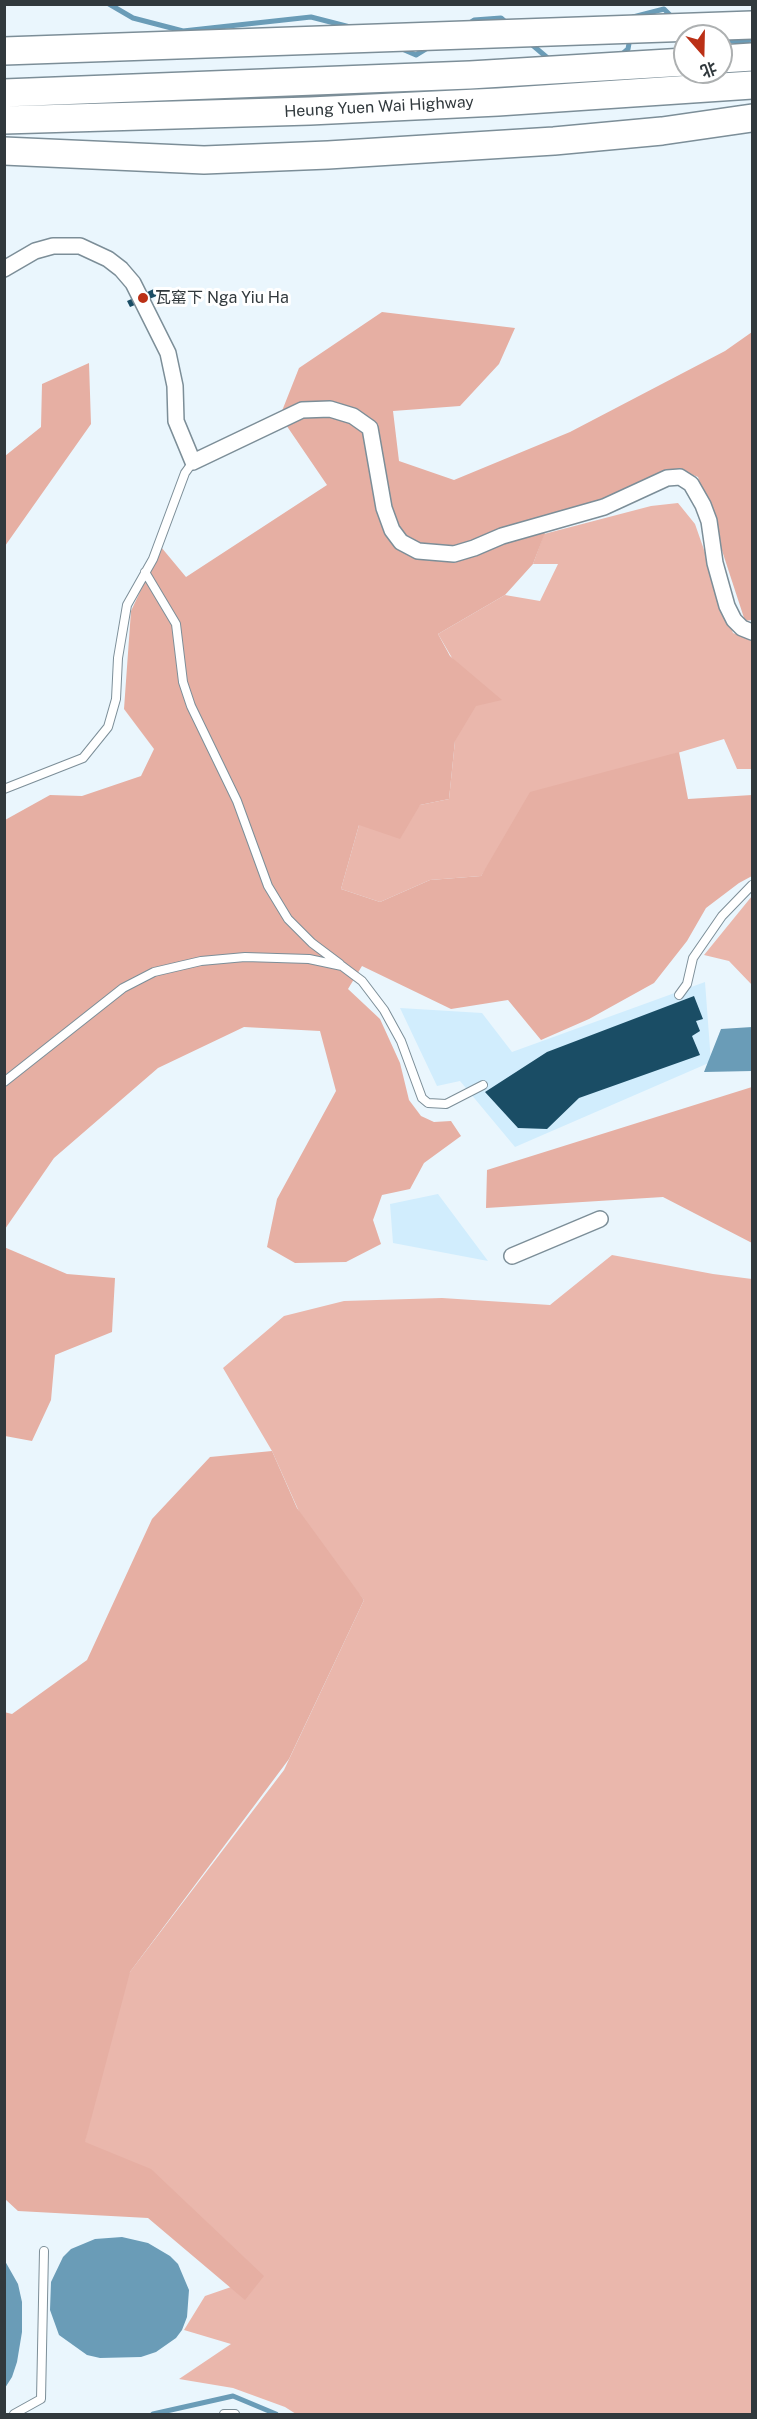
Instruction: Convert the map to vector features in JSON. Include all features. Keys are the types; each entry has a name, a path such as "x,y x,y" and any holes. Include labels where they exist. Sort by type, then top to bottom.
{"highway":[{"path":"4,51 753,25"},
{"path":"733,58 753,57"},
{"name":"Heung Yuen Wai Highway","path":"4,93 470,75 673,63"},
{"name":"Heung Yuen Wai Highway","path":"4,120 310,111 498,102 753,85"},
{"path":"4,150 204,160 328,155 565,140 662,131 753,118"}],"street":[{"path":"4,268 34,251 53,246 80,246 108,259 121,269 133,283 168,354 175,386 176,421 193,462 302,410 330,409 353,416 370,428 384,508 392,530 401,542 418,552 454,554 474,549 502,536 604,507 667,478 680,477 691,484 703,505 709,521 721,586 731,613 742,628 753,632"},
{"path":"512,1256 600,1219"}],"lane":[{"path":"4,789 83,758 108,727 117,699 118,658 127,604 153,559 185,473 193,462"},
{"path":"145,572 176,624 183,682 191,706 237,801 268,886 288,919 312,943 362,981 384,1010 402,1041 422,1098 434,1105 446,1104 483,1085"},
{"path":"679,995 687,984 693,958 722,916 753,885"},
{"path":"4,1082 123,988 154,972 201,961 245,957 309,959 342,966"},
{"path":"14,2415 41,2399 44,2251"},
{"path":"224,2415 235,2415"}],"shaded area":[{"path":"382,312 515,328 499,364 460,406 393,411 399,461 454,480 570,432 725,351 752,332 752,620 745,621 698,477 683,471 667,469 548,525 533,564 505,595 438,634 450,656 502,700 476,706 455,741 449,799 420,805 400,839 359,825 341,889 380,902 430,880 481,876 530,792 679,752 688,799 752,795 752,876 706,908 687,941 654,983 589,1019 541,1040 508,1000 451,1009 362,966 348,989 380,1019 400,1063 409,1100 421,1116 434,1122 451,1121 461,1136 424,1163 410,1189 382,1195 373,1220 381,1244 346,1262 295,1263 267,1247 277,1199 336,1091 320,1031 244,1027 158,1068 54,1158 5,1229 5,820 50,795 82,796 141,776 154,749 124,709 131,611 161,547 186,577 327,485 280,416 299,368"},
{"path":"89,363 91,424 5,546 5,456 41,427 42,384"},
{"path":"678,503 695,524 733,633 752,640 752,769 737,769 724,739 611,773 509,836 481,876 430,880 380,902 341,889 359,825 420,805 449,799 455,741 455,663 438,634 505,595 540,601 558,564 533,564 544,534 651,506"},
{"path":"752,896 752,985 729,961 704,955"},
{"path":"705,982 711,1062 515,1147 460,1081 437,1086 400,1008 482,1013 512,1052"},
{"path":"752,1087 752,1243 663,1197 486,1208 487,1170"},
{"path":"438,1194 488,1261 393,1243 390,1204"},
{"path":"4,1247 67,1274 115,1278 112,1332 55,1355 51,1400 32,1441 5,1436"},
{"path":"612,1255 752,1279 752,2414 296,2414 285,2407 233,2388 179,2379 231,2344 184,2330 205,2296 263,2276 81,2157 123,1981 284,1770 364,1600 309,1534 272,1451 223,1368 284,1316 344,1301 442,1298 550,1305"},
{"path":"272,1451 297,1508 364,1600 289,1759 130,1972 85,2142 151,2169 264,2276 245,2300 148,2218 18,2211 5,2199 4,1712 12,1714 87,1660 152,1519 210,1457"}],"water":[{"path":"752,1027 752,1071 704,1072 721,1029"},
{"path":"122,2237 148,2243 170,2256 178,2264 189,2290 187,2317 176,2338 156,2352 141,2357 100,2358 87,2355 59,2335 50,2310 51,2282 63,2257 71,2249 95,2239"},
{"path":"5,2261 18,2284 22,2302 22,2332 17,2362 5,2388"}],"building":[{"name":"瓦窰下 Nga Yiu Ha","path":"156,288 159,295 130,307 127,301"},
{"path":"694,996 703,1019 696,1021 700,1031 692,1036 700,1055 579,1098 547,1129 518,1128 485,1092 547,1052"}],"waterway":[{"path":"109,4 133,18 183,31 311,17 350,27"},
{"path":"633,17 664,9 673,18"},
{"path":"468,24 474,20 501,18 509,25"},
{"path":"621,55 628,49 630,38"},
{"path":"733,41 746,42 752,38"},
{"path":"530,43 550,60"},
{"path":"402,49 416,55 429,47"},
{"path":"153,2414 233,2396 276,2414"}],"place":[{"name":"瓦窰下 Nga Yiu Ha","path":"143,298"}]}
